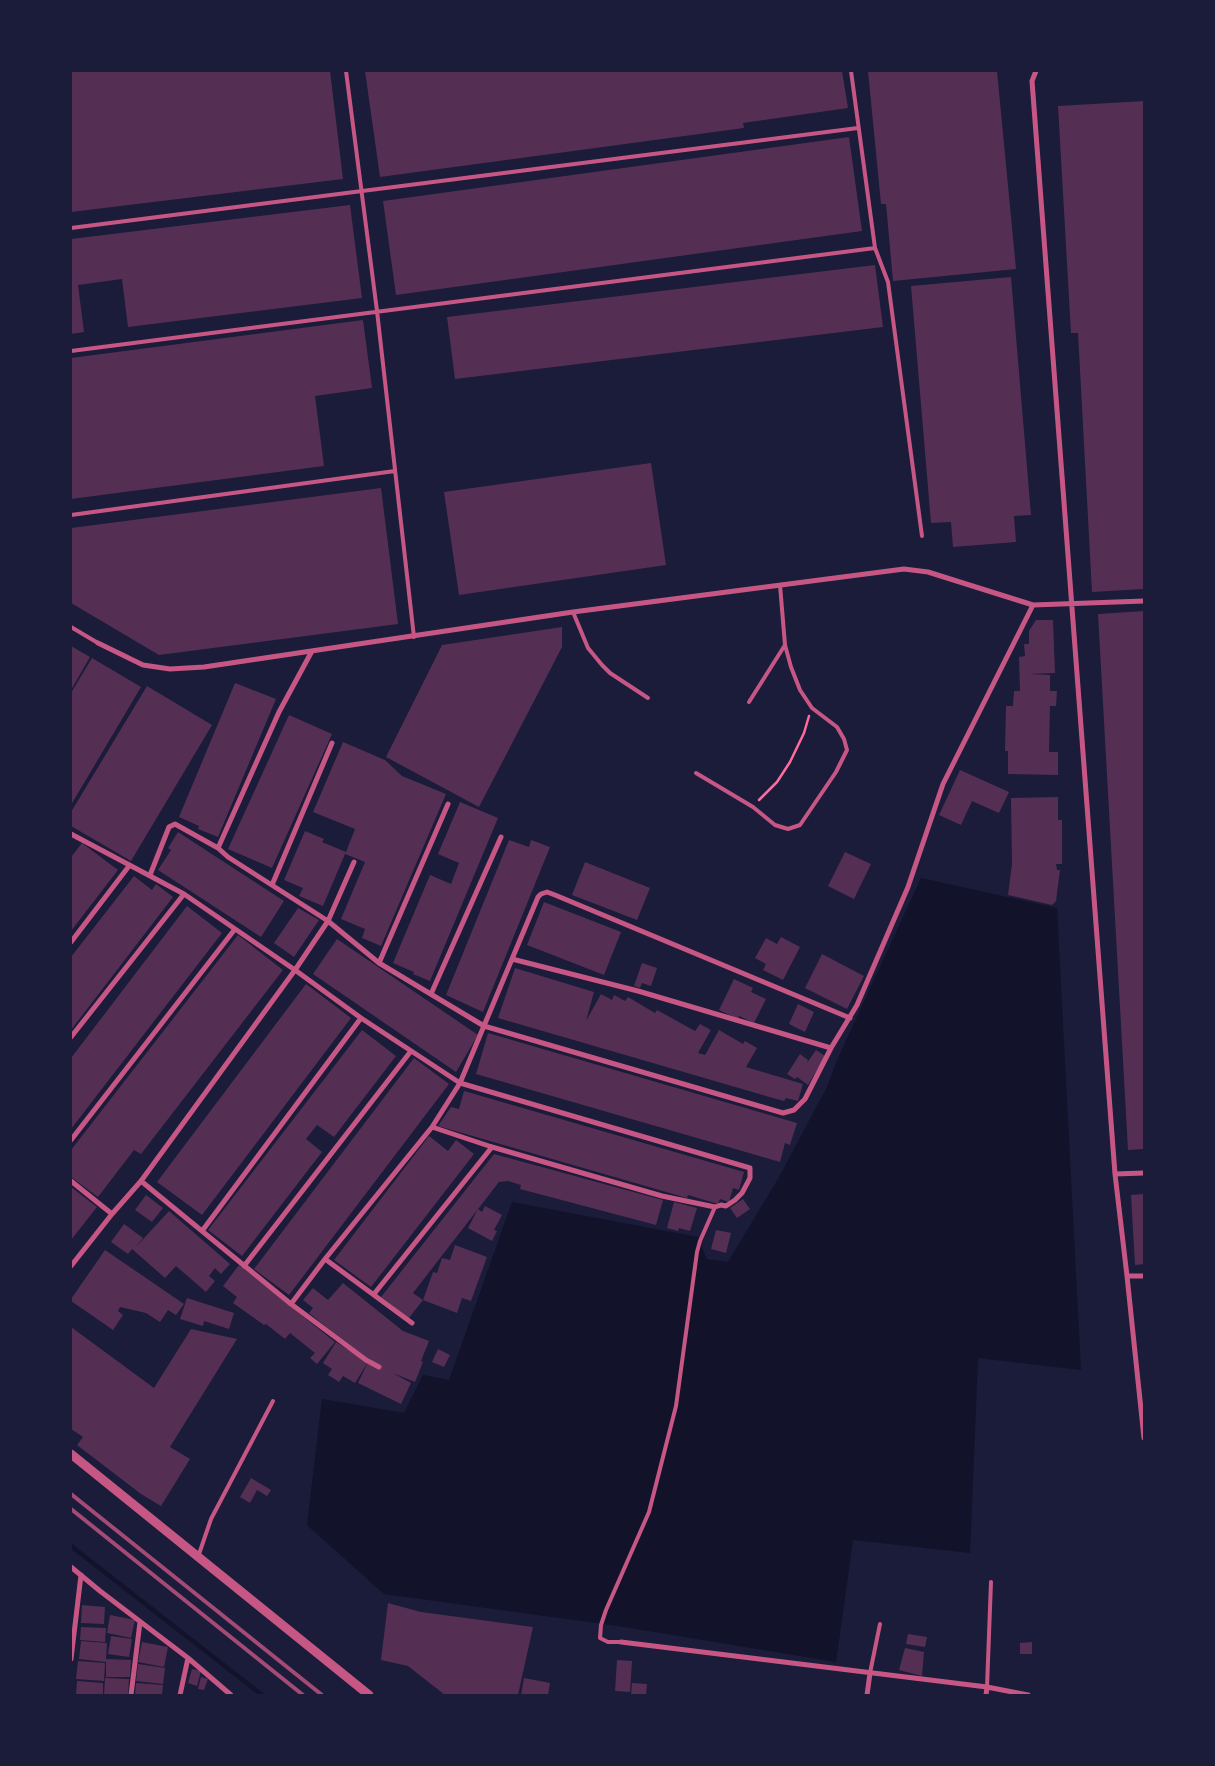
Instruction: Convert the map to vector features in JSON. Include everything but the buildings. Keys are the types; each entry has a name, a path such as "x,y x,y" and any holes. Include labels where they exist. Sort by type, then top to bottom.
{"street":[{"path":"1036,71 1032,80 1115,1174 1143,1438"},
{"path":"98,643 142,665 170,670 204,667 572,612 904,569 937,574 1033,606 1144,601"},
{"path":"150,876 169,826 175,824 218,848 228,857 328,921 380,963 484,1026 783,1113 794,1110 805,1099 831,1048 850,1018 908,887 943,784 1033,606"},
{"path":"218,848 279,712 312,651"},
{"path":"272,885 332,743"},
{"path":"380,963 448,804"},
{"path":"72,837 184,894 361,1018 460,1083 750,1168 750,1178 742,1193 726,1206 715,1207 662,1196 432,1127"},
{"path":"430,994 501,837"},
{"path":"71,1266 112,1214 142,1181 295,970 328,921 354,862"},
{"path":"71,942 129,866"},
{"path":"291,1304 432,1127 460,1083 538,897 541,894 549,892 850,1018"},
{"path":"71,1037 184,894"},
{"path":"71,1140 235,929"},
{"path":"512,959 638,992 831,1048"},
{"path":"202,1231 361,1018"},
{"path":"244,1266 411,1051"},
{"path":"374,1294 492,1146"},
{"path":"1115,1174 1144,1173"},
{"path":"71,1181 112,1214"},
{"path":"142,1181 291,1304 366,1360 379,1367"},
{"path":"325,1259 412,1323"},
{"path":"1127,1276 1144,1276"},
{"path":"72,1458 369,1695"},
{"path":"71,1567 188,1658 231,1695"},
{"path":"71,1659 81,1575"},
{"path":"131,1695 140,1622"},
{"path":"621,1642 986,1687 1028,1695"},
{"path":"180,1695 188,1658"},
{"path":"867,1695 870,1673"},
{"path":"986,1687 986,1695"}],"lane":[{"path":"346,71 377,312 414,637"},
{"path":"851,71 875,248 888,282 922,536"},
{"path":"71,228 858,128"},
{"path":"71,351 875,248"},
{"path":"71,515 395,471"},
{"path":"696,773 753,807 775,825 788,829 800,825 836,772 847,750 837,726 812,708 797,682 785,645 780,586"},
{"path":"572,612 588,648 602,664 610,673 648,698"},
{"path":"71,627 98,643"},
{"path":"749,702 785,645"},
{"path":"621,1642 608,1642 600,1638 601,1625 649,1512 676,1406 697,1252 715,1207"},
{"path":"198,1557 211,1519 273,1401"},
{"path":"986,1687 991,1582"},
{"path":"870,1673 880,1624"}],"path":[{"path":"753,807 777,782 790,762 804,733 812,708"}],"shaded area":[{"path":"921,878 1057,908 1081,1370 978,1358 970,1553 853,1540 836,1662 618,1626 384,1594 307,1525 322,1399 404,1413 423,1375 449,1380 512,1202 698,1237 707,1259 728,1262 778,1179 827,1087 837,1060"}],"waterway":[{"path":"71,1546 262,1695"}],"railway":[{"path":"71,1494 322,1695"},
{"path":"71,1509 303,1695"}]}
